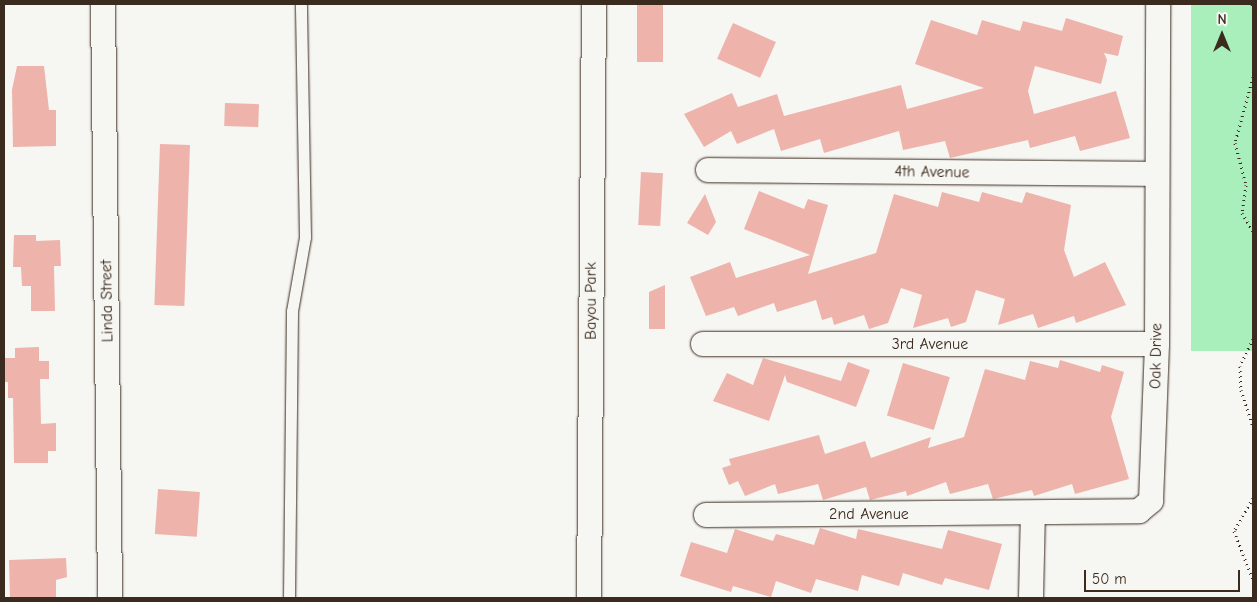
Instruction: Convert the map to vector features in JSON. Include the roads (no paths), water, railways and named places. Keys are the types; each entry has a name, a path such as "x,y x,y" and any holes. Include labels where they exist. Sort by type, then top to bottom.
{"street":[{"name":"Linda Street","path":"103,4 110,598"},
{"name":"Bayou Park","path":"589,598 594,4"},
{"name":"Oak Drive","path":"1033,514 1139,511 1151,501 1157,344 1155,174 1158,4"},
{"name":"4th Avenue","path":"708,170 1155,174"},
{"name":"3rd Avenue","path":"703,344 1157,344"},
{"name":"2nd Avenue","path":"706,515 1033,514"},
{"path":"1030,598 1033,514"}],"lane":[{"path":"289,598 292,311 305,237 301,4"}]}
